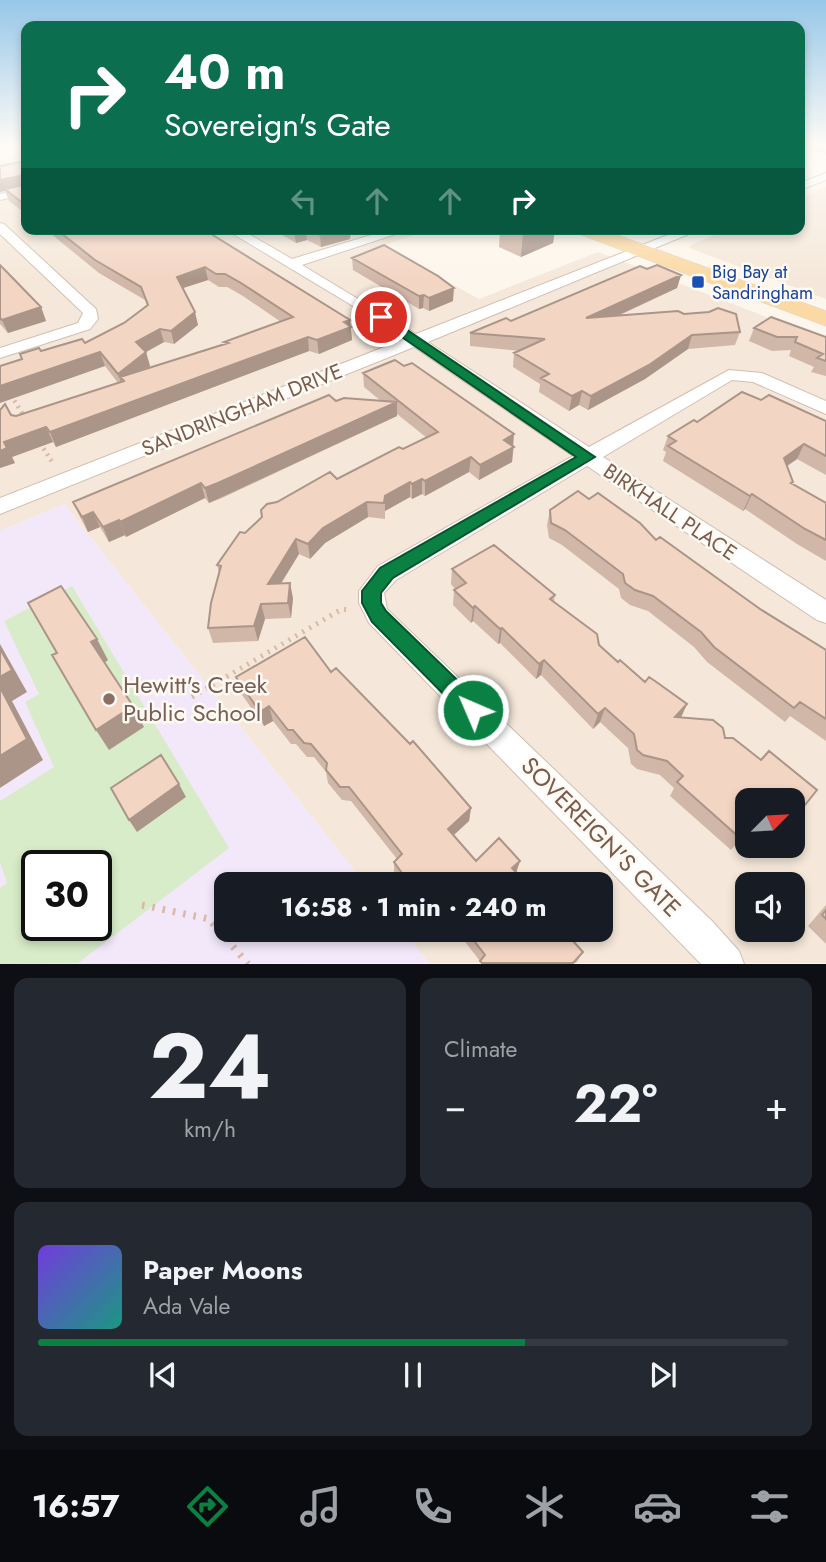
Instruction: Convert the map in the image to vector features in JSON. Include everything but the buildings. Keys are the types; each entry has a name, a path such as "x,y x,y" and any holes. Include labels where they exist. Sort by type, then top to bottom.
{"main road":[{"path":"598,235 826,319"}],"street":[{"path":"0,197 21,192"},
{"path":"0,227 91,312 90,319 83,326 0,353"},
{"name":"BIRKHALL PLACE","path":"241,235 368,309 757,570 826,613"},
{"path":"291,264 385,235"},
{"name":"SANDRINGHAM DRIVE","path":"0,506 680,235"},
{"path":"376,613 371,602 371,591 384,575 731,375 757,377 826,408"},
{"name":"SOVEREIGN'S GATE","path":"376,613 726,964"}],"path":[{"path":"7,387 27,421"},
{"path":"33,432 54,465"},
{"path":"192,697 342,609 376,613"},
{"path":"142,905 209,919 248,964"}],"shaded area":[{"path":"0,190 21,190 21,235 412,235 382,246 479,299 598,252 826,340 826,963 429,963 412,942 613,942 613,872 355,872 64,504 0,531"},
{"path":"826,190 826,299 689,248 714,235 805,235 805,196"},
{"name":"Hewitt's Creek Public School","path":"64,504 355,872 214,872 214,942 412,942 429,963 0,964 0,531"}],"green space":[{"path":"72,586 229,848 112,937 112,850 21,850 21,941 107,941 78,963 0,964 0,888 7,883 0,863 0,801 54,767 25,702 39,694 4,621"}],"place":[{"name":"Big Bay at Sandringham","path":"698,282"},
{"name":"Hewitt's Creek Public School","path":"109,699"}],"route":[{"path":"381,317 587,457 382,576 371,591 374,610 379,617 473,710"}]}
